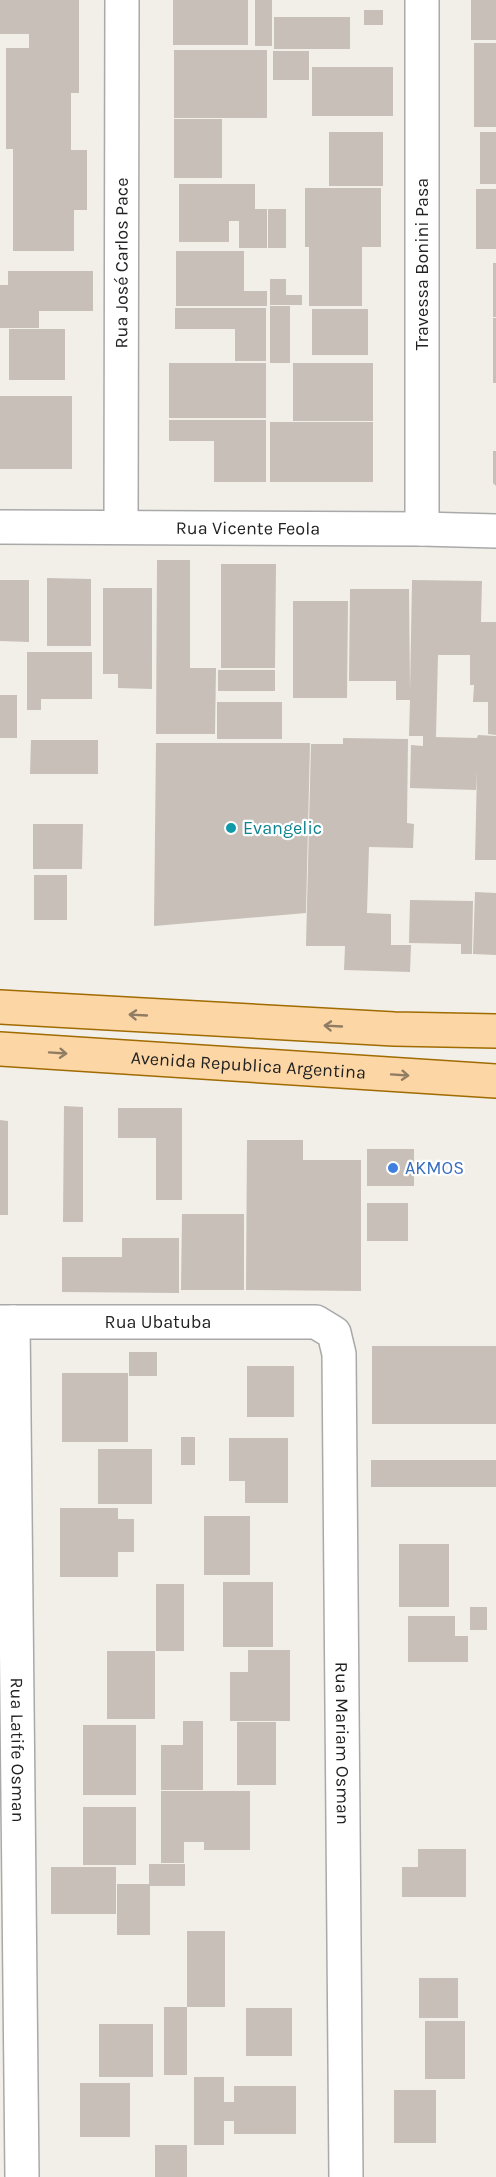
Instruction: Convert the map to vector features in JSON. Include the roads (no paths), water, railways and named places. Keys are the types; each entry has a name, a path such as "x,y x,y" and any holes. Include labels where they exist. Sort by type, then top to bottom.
{"main road":[{"path":"0,1007 394,1029 496,1031"},
{"name":"Avenida Republica Argentina","path":"0,1049 496,1081"}],"street":[{"name":"Rua José Carlos Pace","path":"121,527 122,0"},
{"name":"Travessa Bonini Pasa","path":"422,0 423,529"},
{"name":"Rua Vicente Feola","path":"0,527 496,531"},
{"name":"Rua Ubatuba","path":"7,1322 316,1322"},
{"name":"Rua Latife Osman","path":"7,1322 22,2177"},
{"name":"Rua Mariam Osman","path":"316,1322 334,1334 339,1354 346,2177"}],"place":[{"name":"Evangelic","path":"231,828"},
{"name":"AKMOS","path":"393,1168"}]}
